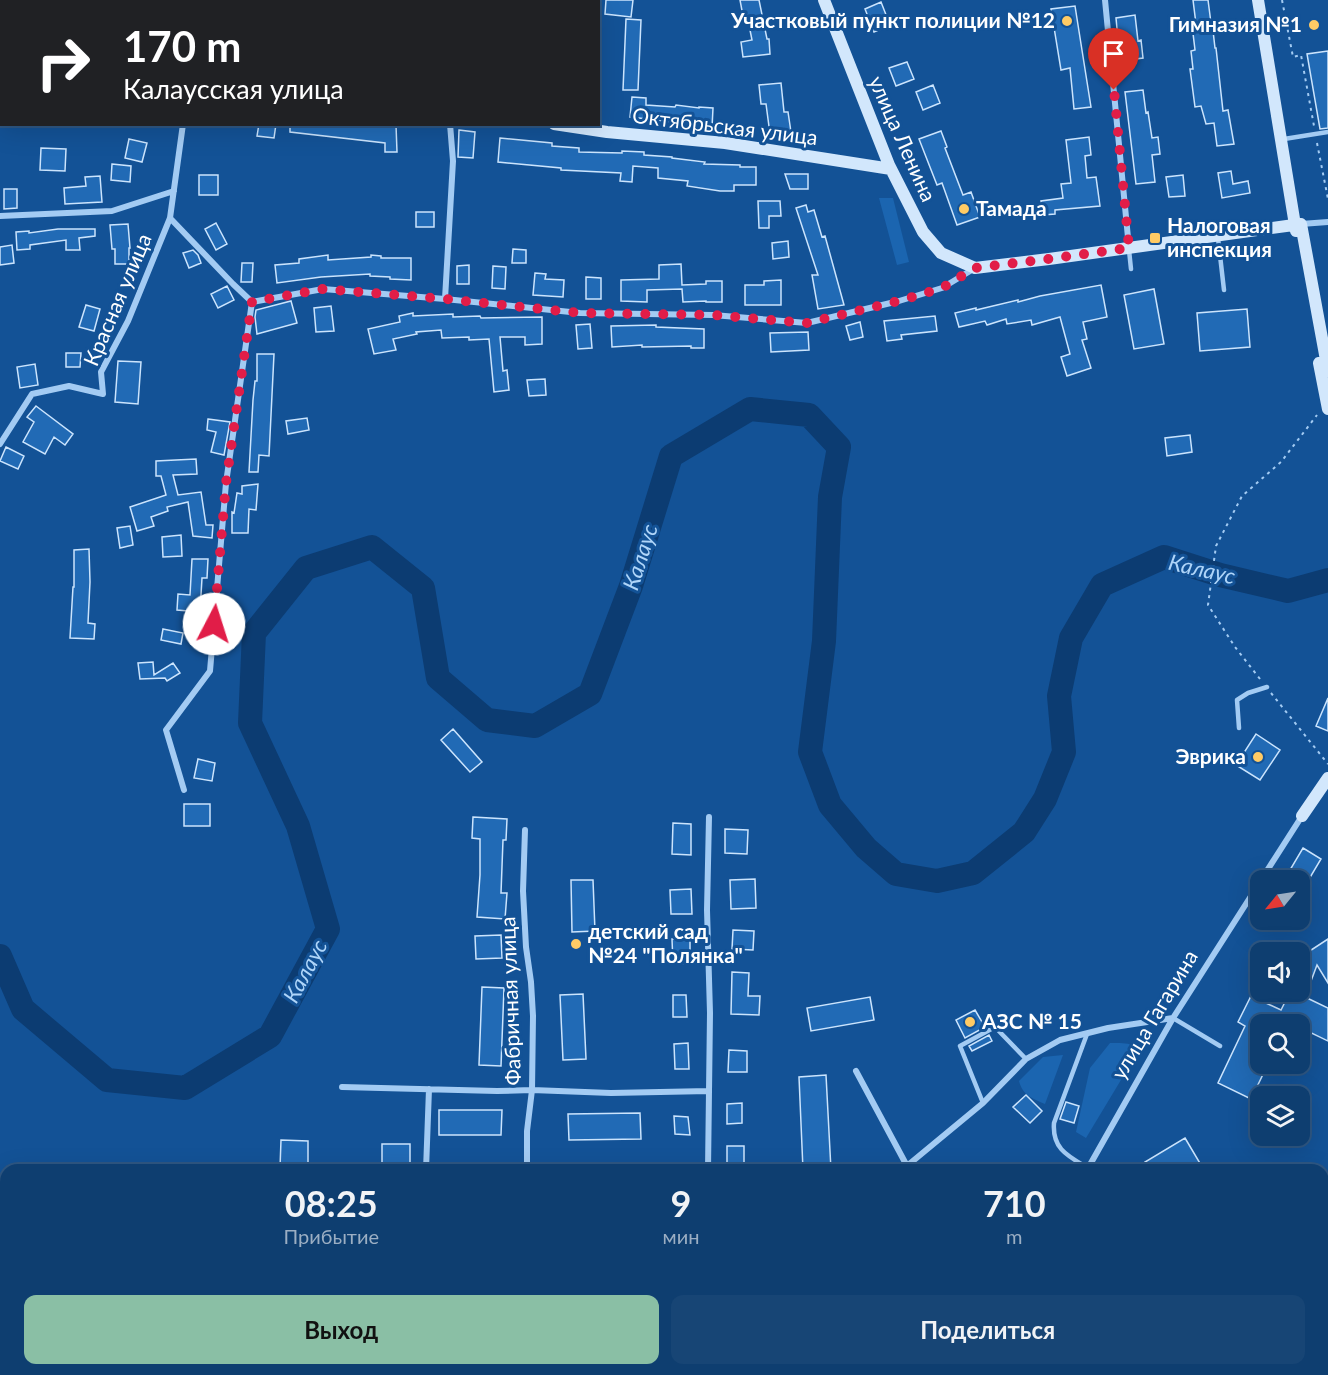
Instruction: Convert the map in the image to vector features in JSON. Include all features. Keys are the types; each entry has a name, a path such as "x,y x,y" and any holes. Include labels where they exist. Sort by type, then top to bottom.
{"main road":[{"name":"улица Ленина","path":"824,0 891,169 923,232 941,253 975,268"},
{"path":"1258,0 1281,139 1328,372"},
{"name":"Октябрьская улица","path":"567,126 725,143 891,169"},
{"path":"975,268 1300,226"},
{"path":"1300,226 1327,406"},
{"name":"улица Гагарина","path":"1302,816 1328,778"},
{"path":"1302,816 1328,792"}],"street":[{"path":"1105,0 1129,248"},
{"name":"Красная улица","path":"0,444 32,394 69,386 102,394 101,372 128,321 170,218 183,126"},
{"path":"445,299 453,161 450,126"},
{"path":"0,216 112,211 174,191"},
{"path":"170,218 252,302"},
{"path":"1300,226 1328,222"},
{"path":"252,302 323,289 580,313 713,315 807,323 942,288 975,268"},
{"path":"184,790 166,730 210,671 226,483 252,302"},
{"name":"улица Гагарина","path":"1267,870 1302,816"},
{"path":"708,1164 709,817"},
{"name":"Фабричная улица","path":"525,830 523,891 533,1026 532,1090 527,1131 528,1164"},
{"name":"улица Гагарина","path":"1091,1164 1173,1018 1250,897"},
{"path":"910,1164 983,1103 1026,1059 1060,1040 1108,1028 1173,1018"},
{"path":"856,1071 903,1164"},
{"path":"342,1087 611,1093 709,1090"},
{"path":"426,1164 429,1089"}],"lane":[{"path":"1281,139 1328,132"},
{"path":"1217,235 1224,290"},
{"path":"1129,248 1131,269"},
{"path":"1239,728 1237,700 1248,693 1267,687"},
{"path":"1173,1018 1220,1046"},
{"path":"983,1103 960,1046 995,1027 1026,1059"},
{"path":"1080,1164 1060,1148 1053,1135 1054,1123 1087,1034"}],"path":[{"path":"1282,0 1293,57 1301,55 1328,199"},
{"path":"1208,606 1216,546 1242,496 1281,462 1327,406"}],"shaded area":[{"path":"879,198 893,198 909,262 897,265"},
{"path":"1110,1043 1134,1046 1137,1048 1136,1055 1086,1138 1076,1132 1090,1068"},
{"path":"1063,1055 1045,1104 1026,1093 1019,1081 1043,1057"}],"building":[{"path":"606,0 633,0 631,17 605,14"},
{"path":"740,0 759,0 767,39 769,39 770,54 743,57 741,42 752,40 747,15 743,16"},
{"path":"1193,0 1208,0 1223,111 1228,110 1234,144 1217,146 1214,123 1206,124 1201,106 1195,107 1190,69 1193,69 1191,51 1195,50 1192,25 1196,24"},
{"path":"881,2 890,25 874,32 865,9"},
{"path":"1075,6 1091,107 1074,109 1070,68 1061,70 1051,9"},
{"path":"1135,15 1138,41 1141,40 1143,58 1120,61 1116,18"},
{"path":"626,19 641,20 638,90 623,90"},
{"path":"1328,51 1328,128 1320,129 1307,54"},
{"path":"907,62 914,79 896,86 889,68"},
{"path":"781,83 784,112 788,112 791,132 770,134 766,104 761,104 759,85"},
{"path":"933,85 940,103 923,110 916,92"},
{"path":"1143,90 1152,138 1158,137 1160,154 1152,155 1155,182 1136,184 1125,92"},
{"path":"632,97 646,98 646,105 713,108 712,128 673,125 673,122 630,117"},
{"path":"259,126 276,126 274,138 257,136"},
{"path":"290,126 396,126 397,152 385,152 385,143 290,132"},
{"path":"459,130 475,132 473,158 458,157"},
{"path":"941,131 963,195 971,192 980,217 957,225 942,183 937,185 919,139"},
{"path":"1089,137 1091,155 1085,156 1087,178 1096,177 1100,206 1055,210 1055,214 1043,215 1041,201 1063,198 1061,184 1071,183 1066,140"},
{"path":"500,138 552,143 552,146 579,148 579,152 644,152 644,155 705,162 704,164 756,167 756,185 734,185 734,191 720,191 687,186 688,181 658,178 658,168 633,166 632,182 620,181 621,173 561,170 561,168 498,162"},
{"path":"129,139 147,143 142,162 125,158"},
{"path":"41,148 66,149 65,171 40,170"},
{"path":"112,164 131,166 130,182 111,180"},
{"path":"1231,171 1233,184 1248,181 1250,193 1222,198 1218,173"},
{"path":"785,174 808,174 808,189 790,189"},
{"path":"199,175 218,175 218,195 199,195"},
{"path":"1183,175 1185,196 1169,197 1166,177"},
{"path":"100,176 102,202 65,204 64,188 86,186 85,177"},
{"path":"4,189 17,189 17,208 4,209"},
{"path":"758,201 780,201 781,216 769,216 769,228 759,228"},
{"path":"806,205 808,212 814,210 822,237 825,236 844,305 818,309 812,275 818,275 796,208"},
{"path":"416,212 434,212 434,227 416,227"},
{"path":"216,223 227,244 216,250 205,229"},
{"path":"128,224 129,264 115,264 115,249 112,249 110,225"},
{"path":"58,229 95,229 95,236 79,238 80,250 66,250 66,240 30,245 30,249 17,250 16,232 29,231 29,233"},
{"path":"788,241 789,257 773,259 772,243"},
{"path":"12,245 14,263 0,265 0,247"},
{"path":"513,249 526,250 526,263 512,263"},
{"path":"193,250 201,263 189,268 183,253"},
{"path":"328,255 328,260 371,257 371,255 381,256 381,258 411,258 411,280 390,279 390,277 370,276 370,274 277,283 275,265 299,263 299,259"},
{"path":"242,263 253,263 252,282 241,282"},
{"path":"681,264 682,285 722,281 722,302 683,302 682,289 647,290 647,302 621,301 621,280 659,279 659,265"},
{"path":"469,265 469,284 457,284 457,266"},
{"path":"493,266 506,267 505,289 492,288"},
{"path":"535,273 546,274 545,279 564,280 563,297 533,295"},
{"path":"586,277 601,278 601,299 586,299"},
{"path":"781,280 781,305 745,305 745,285 764,285 764,281"},
{"path":"1101,285 1107,317 1083,322 1087,339 1082,340 1091,368 1067,376 1061,357 1070,354 1060,317 1032,325 1031,320 1007,324 1006,319 987,325 985,321 959,327 955,313 1018,300 1018,302"},
{"path":"227,286 234,300 218,308 211,294"},
{"path":"1154,289 1164,344 1134,349 1124,295"},
{"path":"291,301 297,323 257,334 256,310"},
{"path":"86,305 100,309 94,331 79,327"},
{"path":"331,306 334,331 316,332 314,308"},
{"path":"1247,309 1250,347 1200,351 1197,313"},
{"path":"413,313 413,316 453,314 453,317 480,316 481,318 542,317 542,344 525,345 525,337 500,337 503,371 507,370 509,390 494,392 489,339 442,338 441,330 416,332 417,334 393,339 396,350 374,354 368,329 400,322 399,316"},
{"path":"935,316 937,331 901,335 902,339 887,341 884,321"},
{"path":"860,322 863,337 850,340 846,326"},
{"path":"590,324 592,348 578,349 576,325"},
{"path":"656,325 656,327 704,329 704,348 642,347 642,345 612,347 611,326"},
{"path":"808,332 809,350 771,352 770,333"},
{"path":"66,353 81,353 80,367 66,367"},
{"path":"257,354 274,354 269,456 259,455 258,472 249,472 253,400 255,381 257,381"},
{"path":"118,361 141,362 138,404 115,402"},
{"path":"35,364 38,385 20,388 17,367"},
{"path":"545,379 546,395 529,396 527,380"},
{"path":"36,406 73,434 65,445 54,437 45,454 23,442 34,422 27,417"},
{"path":"307,418 309,430 288,434 286,421"},
{"path":"208,419 230,422 224,455 211,452 216,432 207,430"},
{"path":"1190,435 1192,452 1167,456 1165,438"},
{"path":"6,447 24,456 18,469 0,461"},
{"path":"196,459 197,474 173,475 178,495 201,492 206,525 213,525 212,538 193,536 188,502 167,507 168,511 151,517 154,526 137,531 130,507 166,495 161,476 156,476 156,461"},
{"path":"258,484 256,510 249,509 248,533 232,533 232,512 234,513 237,493 242,494 242,486"},
{"path":"130,526 133,545 120,548 117,528"},
{"path":"181,535 182,556 163,557 162,537"},
{"path":"89,549 88,623 95,624 94,639 70,638 74,550"},
{"path":"192,559 208,559 207,578 202,578 200,612 177,610 178,594 190,595"},
{"path":"163,629 183,633 181,644 161,640"},
{"path":"153,662 154,675 173,663 180,673 167,681 165,678 140,679 138,663"},
{"path":"1328,698 1328,731 1316,726"},
{"path":"453,729 482,762 470,772 441,740"},
{"name":"Эврика","path":"1256,734 1280,750 1260,780 1236,765"},
{"path":"198,759 215,763 212,781 194,778"},
{"path":"184,804 210,804 210,826 184,826"},
{"path":"473,817 507,819 506,840 503,840 501,893 507,893 505,919 477,917 480,839 472,838"},
{"path":"673,823 691,824 691,855 672,854"},
{"path":"725,829 748,830 747,854 725,853"},
{"path":"1303,848 1321,859 1310,878 1310,870 1290,870"},
{"path":"755,879 756,908 731,909 730,880"},
{"path":"571,880 593,880 595,931 572,932"},
{"path":"691,889 692,914 671,914 670,890"},
{"path":"733,930 754,931 753,950 732,949"},
{"path":"501,935 502,958 476,959 475,936"},
{"path":"672,939 690,939 690,963 673,964"},
{"path":"1328,939 1328,983 1317,965 1310,984 1310,951"},
{"path":"732,972 749,973 748,996 760,996 759,1015 731,1014"},
{"path":"482,987 504,988 501,1066 479,1065"},
{"path":"583,994 586,1059 563,1060 560,995"},
{"path":"673,995 686,995 687,1017 673,1017"},
{"path":"870,997 874,1020 811,1031 807,1008"},
{"path":"1250,998 1250,1002 1264,1002 1281,1010 1285,1002 1310,1002 1310,999 1328,1008 1328,1041 1310,1032 1310,1014 1250,1014 1250,1074 1263,1074 1257,1086 1250,1086 1250,1099 1218,1083 1245,1026 1238,1022"},
{"path":"975,1010 985,1027 965,1038 956,1020"},
{"path":"989,1035 992,1041 972,1051 969,1046"},
{"path":"688,1043 689,1069 675,1069 674,1044"},
{"path":"729,1050 747,1051 747,1072 728,1072"},
{"path":"826,1075 831,1164 803,1164 799,1077"},
{"path":"1026,1095 1042,1111 1030,1123 1013,1107"},
{"path":"1066,1102 1079,1106 1074,1123 1060,1119"},
{"path":"742,1103 742,1123 727,1124 727,1104"},
{"path":"439,1110 502,1110 501,1135 439,1135"},
{"path":"640,1113 641,1139 569,1140 568,1114"},
{"path":"674,1116 688,1117 690,1135 675,1134"},
{"path":"1185,1138 1200,1164 1146,1164 1145,1162"},
{"path":"281,1140 308,1141 308,1164 280,1164"},
{"path":"382,1144 410,1144 410,1164 382,1164"},
{"path":"727,1146 744,1146 744,1164 727,1164"}],"waterway":[{"name":"Калаус","path":"0,956 23,1009 107,1080 185,1088 270,1036 328,929 298,826 250,723 254,633 306,568 372,547 423,588 438,678 487,720 535,726 590,694 631,586 671,456 750,409 809,415 839,447 830,497 824,641 810,752 830,805 866,848 896,874 937,881 973,873 1024,832 1045,799 1064,752 1059,696 1071,638 1102,585 1164,557 1220,575 1288,591 1328,580"}],"place":[{"name":"Участковый пункт полиции №12","path":"1067,21"},
{"name":"Гимназия №1","path":"1314,25"},
{"name":"Тамада","path":"964,209"},
{"name":"Налоговая инспекция","path":"1155,238"},
{"name":"Эврика","path":"1258,757"},
{"name":"детский сад №24 \"Полянка\"","path":"576,944"},
{"name":"АЗС № 15","path":"970,1022"}],"route":[{"path":"214,624 226,483 252,302 323,289 580,313 713,315 807,323 942,288 975,268 1129,248 1114,90"}]}
